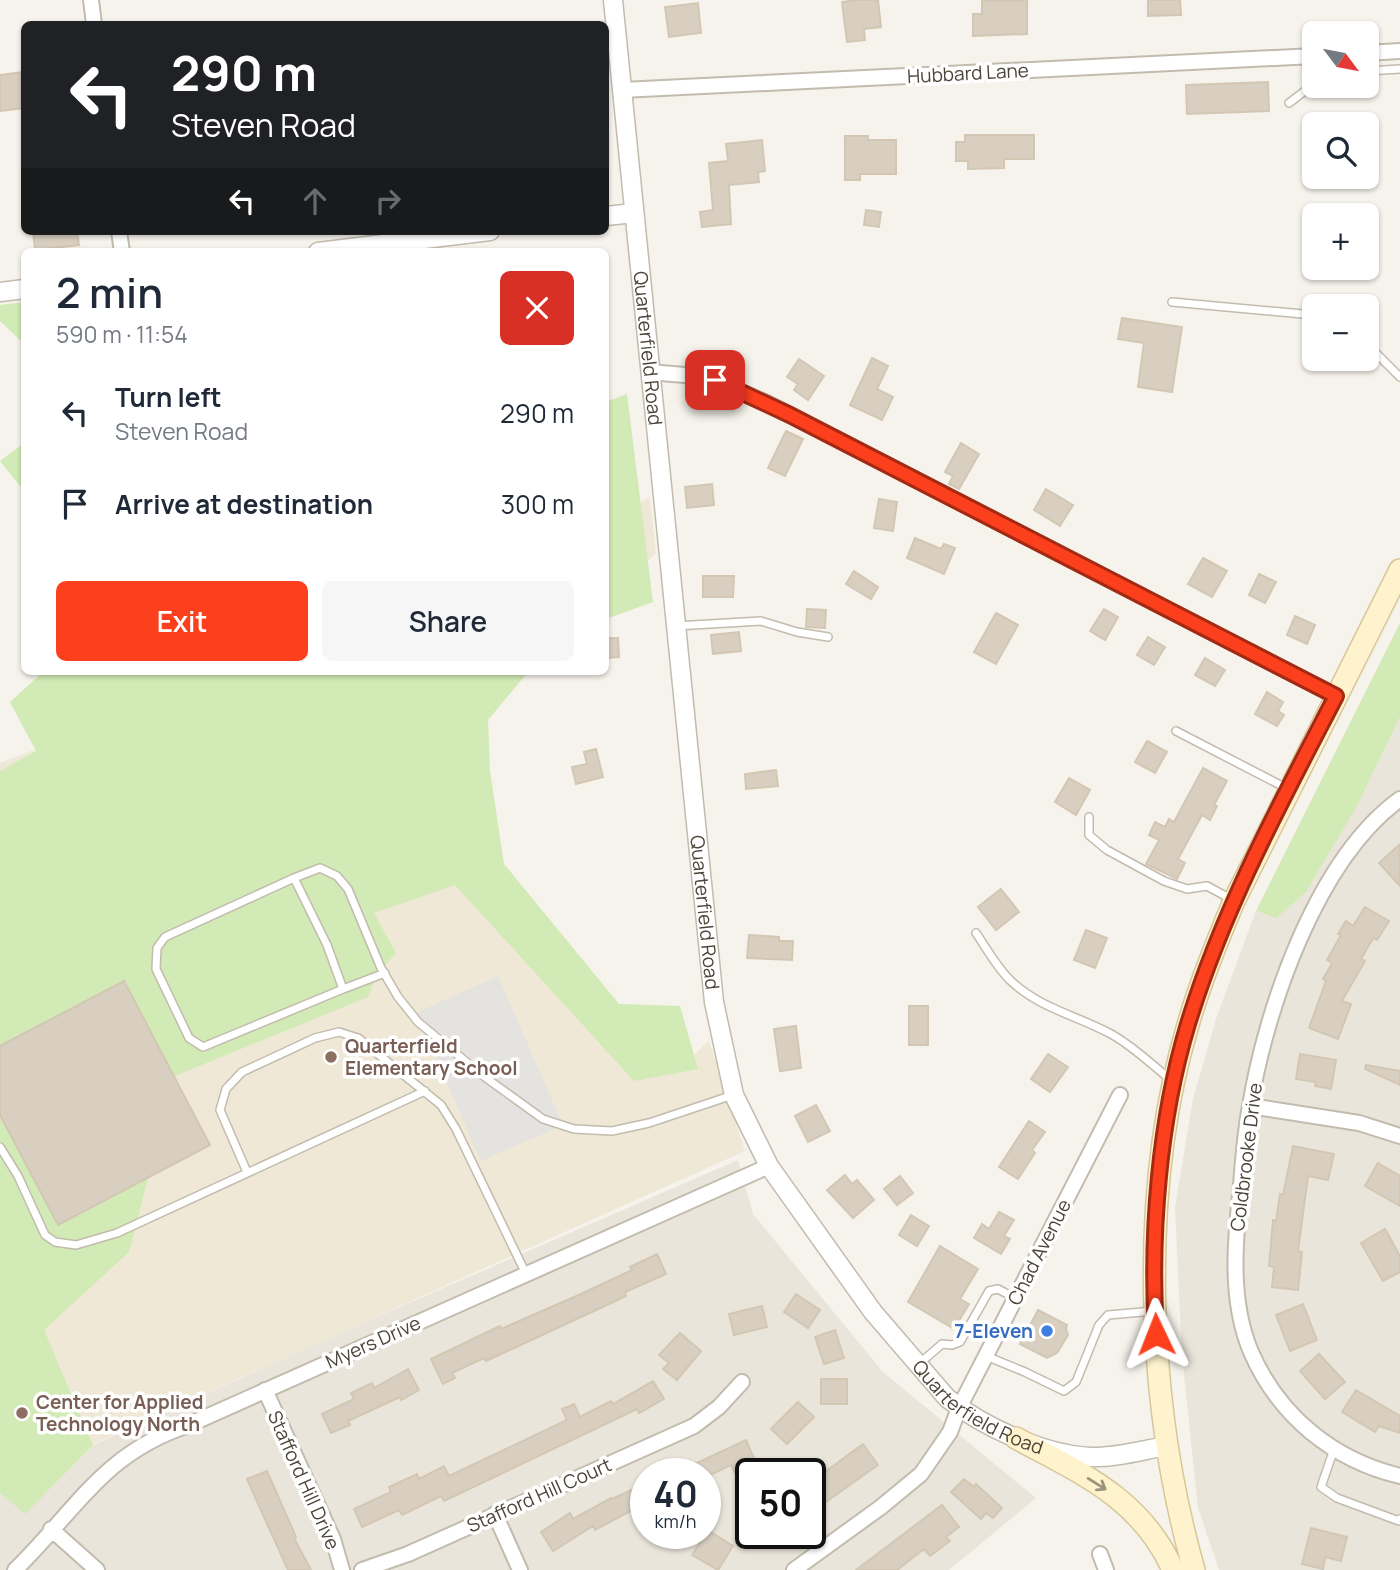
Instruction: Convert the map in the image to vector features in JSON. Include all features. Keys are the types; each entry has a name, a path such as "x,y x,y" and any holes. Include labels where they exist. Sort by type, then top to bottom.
{"main road":[{"path":"1194,1570 1175,1496 1167,1446 1155,1311 1156,1232 1162,1154 1174,1083 1188,1025 1212,954 1234,901 1400,570"},
{"path":"1016,1438 1077,1471 1129,1506 1150,1530 1173,1570"}],"street":[{"path":"91,0 94,21"},
{"name":"Quarterfield Road","path":"613,0 714,1002 734,1094 769,1166 840,1268 917,1366 935,1387 959,1408 1016,1438 1090,1457 1167,1446"},
{"path":"1379,52 1400,51"},
{"name":"Hubbard Lane","path":"622,90 1302,57"},
{"path":"609,216 634,213"},
{"path":"351,248 457,235"},
{"path":"0,292 21,289"},
{"path":"650,372 707,377 767,403 1336,696"},
{"name":"Coldbrooke Drive","path":"1400,799 1365,830 1341,861 1312,913 1281,988 1269,1025 1250,1106 1238,1206 1235,1265 1241,1322 1251,1352 1282,1403 1303,1426 1334,1449 1363,1464 1400,1476"},
{"name":"Chad Avenue","path":"794,1570 921,1475 950,1432 959,1408 1119,1095"},
{"path":"1250,1106 1359,1123 1400,1136"},
{"name":"Myers Drive","path":"15,1570 106,1471 133,1450 162,1434 186,1426 769,1166"},
{"name":"Stafford Hill Court","path":"362,1570 408,1553 694,1426 719,1407 742,1382"},
{"name":"Stafford Hill Drive","path":"265,1390 332,1539 342,1570"},
{"path":"495,1514 520,1570"},
{"path":"51,1529 97,1570"},
{"path":"1100,1554 1107,1570"}],"lane":[{"path":"1379,70 1400,69"},
{"path":"1289,103 1302,93"},
{"path":"1171,302 1302,313"},
{"path":"1379,356 1400,377"},
{"path":"675,626 761,621 797,632 828,637"},
{"path":"1176,731 1289,789"},
{"path":"1089,817 1089,835 1107,850 1164,881 1187,889 1206,886 1234,901"},
{"path":"385,973 203,1047 189,1038 156,969 157,948 165,937 320,868 337,876 348,889 385,973 398,997 418,1022 482,1075 542,1119 574,1129 612,1131 649,1123 734,1094"},
{"path":"294,878 327,946 344,989"},
{"path":"976,933 1009,980 1028,995 1128,1044 1174,1083"},
{"path":"247,1172 220,1110 226,1089 242,1072 316,1038 339,1032 358,1038 441,1105 456,1129 526,1274"},
{"path":"0,1147 18,1176 45,1235 55,1242 76,1245 117,1233 425,1091"},
{"path":"917,1366 942,1344 960,1342 989,1291 998,1289 1015,1298"},
{"path":"986,1356 1064,1391 1076,1382 1099,1325 1108,1315 1155,1311"},
{"path":"1334,1449 1321,1487 1337,1498 1399,1521 1400,1519"}],"shaded area":[{"path":"650,497 656,553 609,597 609,520"},
{"name":"Quarterfield Elementary School","path":"322,675 526,675 466,731 473,836 675,1072 709,1041 745,1151 71,1454 0,1483 0,763 31,751 200,731"},
{"path":"1400,717 1400,1570 1219,1570 1198,1508 1182,1356 1175,1208 1193,1099 1217,1016 1256,911 1276,918 1357,806"},
{"path":"498,976 563,1125 481,1161 416,1013"},
{"path":"738,1160 753,1214 883,1372 1036,1498 949,1570 0,1570 0,1493 25,1513 93,1445 358,1325"}],"green space":[{"path":"21,302 21,341 0,321 0,305"},
{"path":"627,394 653,602 609,618 609,401"},
{"path":"21,445 21,487 0,461"},
{"path":"1400,623 1400,717 1357,806 1306,892 1276,918 1256,911"},
{"path":"40,675 526,675 488,720 490,771 504,864 619,1004 680,1006 698,1069 634,1081 455,885 374,913 396,953 377,974 368,997 126,1096 148,1178 129,1252 44,1330 93,1445 25,1514 0,1493 0,771 36,751 10,702"}],"building":[{"path":"878,0 881,27 864,29 865,40 847,42 842,2"},
{"path":"1027,0 1027,34 973,36 973,14 982,14 982,1"},
{"path":"1148,0 1180,0 1181,15 1148,16"},
{"path":"698,3 701,33 669,37 665,7"},
{"path":"21,72 21,108 0,111 0,75"},
{"path":"1268,82 1269,111 1187,114 1186,85"},
{"path":"965,135 1034,135 1034,159 1004,159 1004,168 968,169 968,161 956,161 956,142 965,142"},
{"path":"845,136 868,136 868,140 896,140 896,174 860,174 860,180 845,180"},
{"path":"762,140 765,171 758,172 759,182 729,185 731,224 702,227 700,212 713,210 709,163 728,161 726,144"},
{"path":"866,210 881,212 879,227 864,225"},
{"path":"33,235 78,235 79,245 35,248"},
{"path":"1122,318 1182,327 1172,392 1138,387 1144,343 1118,339"},
{"path":"872,358 888,366 877,389 893,397 882,420 850,405"},
{"path":"799,359 824,376 808,400 794,390 798,384 787,377"},
{"path":"786,431 803,439 785,476 768,468"},
{"path":"961,443 979,454 959,489 949,484 953,476 945,472"},
{"path":"712,484 714,505 687,508 685,487"},
{"path":"1046,489 1073,505 1060,526 1034,510"},
{"path":"879,499 897,502 893,531 874,528"},
{"path":"915,538 941,549 944,544 955,548 944,574 907,558"},
{"path":"1203,558 1227,571 1212,597 1188,584"},
{"path":"854,571 878,587 871,599 846,584"},
{"path":"1259,574 1276,582 1265,603 1249,595"},
{"path":"703,576 734,576 733,597 703,597"},
{"path":"807,609 826,610 825,628 806,627"},
{"path":"1104,609 1118,617 1105,640 1090,631"},
{"path":"996,613 1018,625 996,664 974,652"},
{"path":"1295,616 1315,625 1307,644 1287,635"},
{"path":"739,632 741,651 713,654 711,635"},
{"path":"1148,637 1165,647 1154,665 1137,655"},
{"path":"609,638 618,638 619,657 609,658"},
{"path":"1205,658 1225,670 1215,686 1195,675"},
{"path":"1267,692 1283,702 1278,711 1284,715 1277,726 1255,714"},
{"path":"1147,741 1167,752 1155,773 1135,762"},
{"path":"596,749 603,777 576,784 572,767 587,764 584,752"},
{"path":"1203,768 1227,781 1214,805 1217,806 1210,820 1202,815 1178,859 1185,863 1177,879 1146,864 1159,840 1149,835 1155,822 1165,827 1169,819 1174,822"},
{"path":"776,770 778,786 746,789 745,774"},
{"path":"1069,778 1090,790 1076,815 1055,802"},
{"path":"1400,844 1400,886 1379,863"},
{"path":"1001,889 1019,912 996,930 978,907"},
{"path":"1365,907 1389,921 1377,940 1373,938 1361,959 1365,961 1342,1001 1351,1004 1338,1039 1309,1028 1326,981 1323,979 1332,963 1327,960 1341,935 1338,934 1346,921 1353,926"},
{"path":"1086,930 1107,938 1095,968 1074,960"},
{"path":"749,935 793,941 792,960 747,958"},
{"path":"124,981 210,1145 58,1225 0,1115 0,1046"},
{"path":"909,1006 928,1006 928,1045 909,1045"},
{"path":"796,1026 801,1068 780,1071 774,1029"},
{"path":"1048,1054 1068,1067 1050,1092 1031,1079"},
{"path":"1300,1054 1336,1060 1331,1089 1315,1086 1316,1082 1296,1079"},
{"path":"1366,1065 1400,1071 1400,1085 1365,1069"},
{"path":"816,1105 830,1131 808,1142 795,1116"},
{"path":"1029,1121 1045,1132 1032,1150 1035,1153 1018,1179 999,1167"},
{"path":"1293,1146 1334,1154 1328,1180 1308,1176 1298,1251 1302,1252 1298,1290 1272,1287 1274,1267 1269,1266 1273,1220 1276,1221"},
{"path":"1378,1163 1400,1176 1400,1206 1365,1186"},
{"path":"845,1175 852,1184 857,1180 874,1200 853,1218 827,1190"},
{"path":"900,1176 913,1193 897,1205 884,1189"},
{"path":"999,1212 1014,1220 1004,1236 1010,1239 1001,1254 974,1238 982,1224 989,1229"},
{"path":"911,1215 929,1226 917,1246 899,1235"},
{"path":"1385,1229 1400,1256 1400,1272 1383,1281 1361,1243"},
{"path":"940,1246 978,1269 960,1299 969,1304 954,1329 908,1302"},
{"path":"657,1254 666,1274 625,1292 626,1296 486,1361 484,1358 452,1373 455,1378 443,1384 431,1359 500,1326 501,1329 581,1294 632,1270 630,1267"},
{"path":"796,1294 820,1310 808,1328 784,1312"},
{"path":"1303,1304 1317,1340 1290,1351 1276,1315"},
{"path":"762,1306 767,1327 734,1335 729,1314"},
{"name":"7-Eleven","path":"1038,1310 1067,1325 1068,1335 1057,1353 1047,1358 1020,1344"},
{"path":"835,1330 844,1358 824,1364 815,1337"},
{"path":"680,1333 701,1351 677,1380 663,1369 669,1363 659,1355"},
{"path":"1319,1354 1345,1382 1325,1399 1300,1371"},
{"path":"408,1369 419,1390 348,1421 350,1425 331,1433 322,1414 354,1399 351,1393 372,1383 374,1388"},
{"path":"821,1379 847,1379 847,1404 821,1404"},
{"path":"653,1381 664,1399 639,1413 637,1409 444,1501 441,1496 402,1515 399,1510 362,1527 354,1509 391,1492 389,1487 417,1474 419,1479 444,1466 449,1476 567,1420 562,1409 574,1404 580,1417 611,1401 613,1404"},
{"path":"1356,1390 1400,1416 1400,1433 1379,1426 1375,1432 1342,1412"},
{"path":"798,1402 814,1417 787,1444 771,1429"},
{"path":"746,1440 754,1458 735,1458 735,1473 731,1465 721,1470 721,1458 707,1458"},
{"path":"863,1444 878,1465 826,1502 826,1471"},
{"path":"267,1471 296,1537 294,1538 311,1570 288,1570 247,1479"},
{"path":"964,1479 974,1487 976,1484 1002,1508 993,1518 986,1513 981,1519 951,1492"},
{"path":"630,1491 630,1511 595,1530 593,1526 553,1551 541,1532 570,1513 573,1519"},
{"path":"942,1505 959,1527 946,1537 950,1541 930,1556 924,1549 897,1570 856,1570"},
{"path":"1311,1528 1347,1537 1341,1561 1325,1557 1323,1569 1302,1564"},
{"path":"721,1538 733,1546 718,1570 692,1555 696,1549 721,1549"}],"place":[{"name":"Quarterfield Elementary School","path":"331,1057"},
{"name":"7-Eleven","path":"1047,1331"},
{"name":"Center for Applied Technology North","path":"22,1413"}],"route":[{"path":"715,380 767,403 1336,696 1246,874 1212,954 1188,1025 1169,1105 1162,1154 1156,1232 1156,1334"}]}
